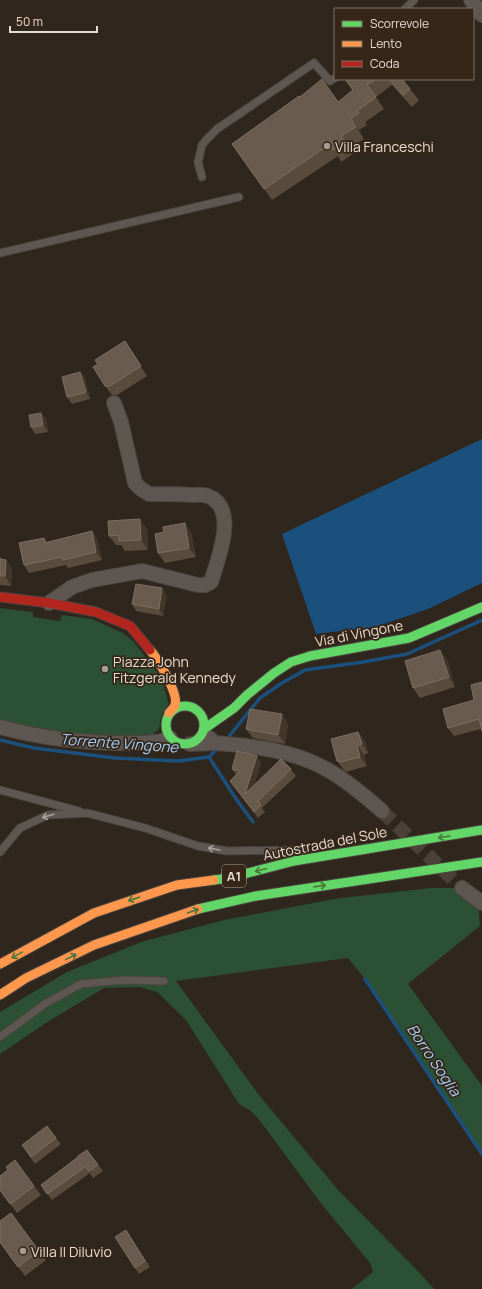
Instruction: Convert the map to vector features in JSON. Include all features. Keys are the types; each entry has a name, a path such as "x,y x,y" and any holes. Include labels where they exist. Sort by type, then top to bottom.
{"main road":[{"path":"0,597 49,603 96,612 130,626 152,652 169,680 203,718 203,731 198,740 190,744 179,744 170,738 165,726 169,713 175,705 169,680"},
{"name":"Via di Vingone","path":"203,731 234,708 247,695 274,673 291,662 310,656 409,638 482,607"},
{"name":"Via di Vingone","path":"220,707 247,695"},
{"path":"169,713 180,707 190,706 197,710 210,710"},
{"name":"Autostrada del Sole","path":"0,964 94,913 177,885 229,878 294,861 482,830"},
{"name":"A1","path":"0,995 26,978 94,945 204,907 256,896 482,862"}],"street":[{"path":"471,0 482,15"},
{"path":"49,603 72,587 92,580 142,571 198,585 205,585 211,582 225,531 225,521 222,508 216,500 206,495 149,494 141,489 135,483 121,422 114,403"},
{"path":"0,727 51,738 116,744 162,742 170,738"},
{"path":"203,731 215,743"},
{"path":"190,744 231,744 258,747 291,755 327,770 362,794 382,811"},
{"path":"462,888 482,903"}],"lane":[{"path":"406,8 414,0"},
{"path":"202,178 198,162 202,145 217,129 314,63 330,81 334,79"},
{"path":"0,253 239,197"},
{"path":"0,790 145,828 198,846 227,851 379,847"},
{"path":"0,852 20,828 48,815 87,813"},
{"path":"0,1036 46,1003 81,984 123,980 164,981"}],"green space":[{"name":"Piazza John Fitzgerald Kennedy","path":"0,608 33,612 33,617 60,621 62,615 92,619 123,633 134,642 162,679 169,705 161,717 159,729 149,738 68,733 0,721"},
{"path":"431,888 462,888 478,901 480,926 408,984 482,1086 482,1154 365,979 348,958 176,981 259,1095 339,1191 434,1289 352,1289 373,1272 370,1263 320,1202 261,1122 251,1111 239,1104 186,1020 157,992 139,987 104,988 49,1021 0,1054 0,1012 67,972 141,942 224,920 340,898"}],"water":[{"path":"482,439 482,583 428,609 375,627 316,634 282,534"}],"building":[{"path":"322,79 338,102 353,90 346,80 374,80 367,85 376,97 357,111 359,113 351,119 356,127 341,136 345,142 333,150 330,144 264,189 232,144 299,96 300,97"},
{"path":"390,80 403,80 410,89 403,95"},
{"path":"125,341 141,366 110,386 105,386 93,367 98,364 95,360"},
{"path":"80,372 86,392 67,397 62,377"},
{"path":"41,413 43,425 31,427 29,415"},
{"path":"140,519 141,540 119,541 118,535 109,536 108,521"},
{"path":"185,523 189,548 158,553 155,534 164,532 163,527"},
{"path":"92,531 96,552 63,560 62,557 24,565 19,543 44,538 45,543"},
{"path":"0,559 6,560 5,576 0,576"},
{"path":"136,584 162,588 159,609 132,604"},
{"path":"440,650 449,677 413,688 405,661"},
{"path":"482,682 482,731 479,719 448,728 443,709 474,700 471,685"},
{"path":"250,709 282,714 278,735 246,729"},
{"path":"358,732 362,744 357,745 360,757 340,762 337,761 331,739"},
{"path":"237,751 257,756 245,794 281,759 291,769 258,801 261,805 254,812 230,781 240,771 232,769"},
{"path":"47,1126 56,1138 31,1157 22,1145"},
{"path":"87,1150 98,1165 89,1171 85,1167 47,1194 41,1185"},
{"path":"15,1160 34,1186 10,1204 0,1190 0,1176 8,1170 6,1167"},
{"name":"Villa Il Diluvio","path":"11,1213 39,1251 18,1267 0,1242 0,1221"},
{"path":"126,1230 145,1261 135,1268 115,1237"}],"waterway":[{"name":"Torrente Vingone","path":"226,740 260,698 305,670 407,654 482,620"},
{"name":"Torrente Vingone","path":"0,740 34,748 115,758 178,761 209,757 219,747"},
{"name":"Borro Soglia","path":"209,757 253,822"},
{"name":"Borro Soglia","path":"365,979 482,1154"}],"tunnel":[{"path":"382,811 462,888"}],"traffic: fast":[{"path":"204,729 234,708 247,695 274,673 291,662 310,656 409,638 482,607"},
{"path":"181,706 189,706 199,711 203,718 204,725 203,732 199,739 189,744 181,744 171,739 169,736 166,729 166,721 171,711 174,709 181,706"},
{"path":"214,880 229,878 294,861 482,830"},
{"path":"198,909 256,896 482,862"}],"traffic: slow":[{"path":"150,650 162,668 174,693 175,705 169,713"},
{"path":"0,964 94,913 177,885 214,880"},
{"path":"0,995 26,978 94,945 198,909"}],"traffic: jam":[{"path":"0,597 49,603 96,612 130,626 150,650"}],"place":[{"name":"Villa Franceschi","path":"327,146"},
{"name":"Piazza John Fitzgerald Kennedy","path":"105,669"},
{"name":"Villa Il Diluvio","path":"23,1251"}]}
